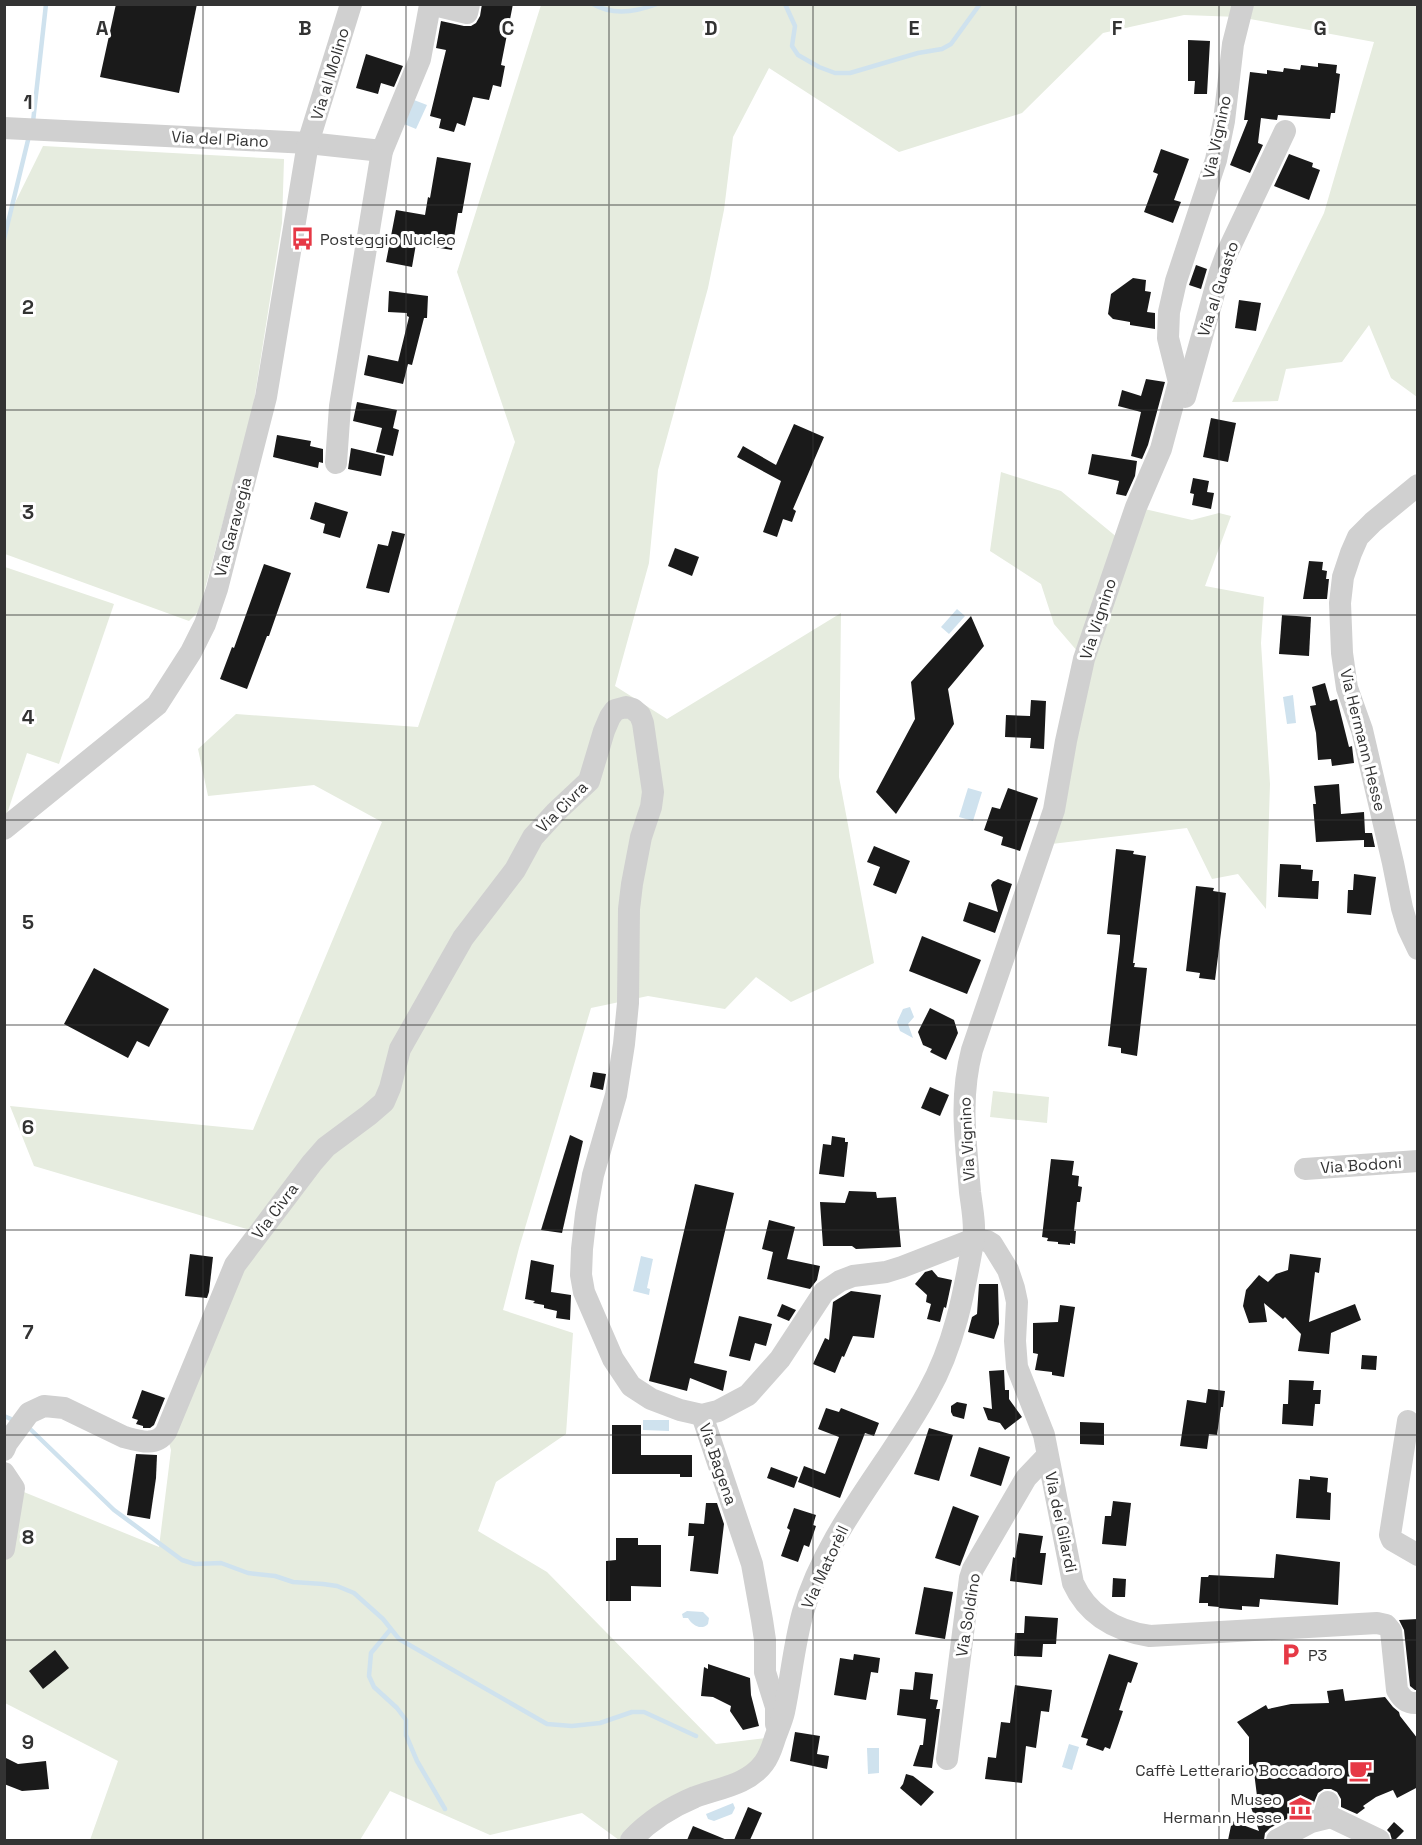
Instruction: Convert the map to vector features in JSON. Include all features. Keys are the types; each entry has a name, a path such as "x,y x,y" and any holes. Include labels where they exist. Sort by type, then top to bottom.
{"street":[{"name":"Via al Molino","path":"308,143 351,4"},
{"path":"336,463 340,406 382,151 420,59 430,5 467,13 469,4"},
{"name":"Via Vignino","path":"974,1239 964,1118 964,1089 968,1067 972,1049 1054,810 1084,659 1136,507 1161,448 1179,382 1168,338 1169,312 1176,281 1216,160 1224,121 1233,44 1243,4"},
{"name":"Via del Piano","path":"13,128 308,143 382,151"},
{"name":"Via al Guasto","path":"1161,448 1171,441 1174,434 1227,253 1285,131"},
{"name":"Via Garavegia","path":"4,829 157,705 205,624 217,589 266,397 308,143"},
{"name":"Via Hermann Hesse","path":"1418,486 1372,522 1358,537 1342,577 1340,603 1342,653 1347,688 1362,730 1407,928 1418,949"},
{"name":"Via Civra","path":"4,1450 29,1413 44,1407 64,1407 134,1440 146,1442 163,1438 235,1265 312,1163 326,1148 384,1102 404,1040 463,938 515,870 533,837 589,781 610,717 615,711 626,707 640,715 643,723 653,792 651,807 641,837 629,909 628,1003 624,1044 616,1095 593,1175 582,1249 581,1275 584,1292 593,1316 613,1359 631,1386 651,1399 680,1410 702,1415"},
{"name":"Via Bodoni","path":"1305,1169 1418,1161"},
{"name":"Via Bagena","path":"775,1737 776,1707 765,1676 762,1620 752,1564 702,1415 718,1411 748,1395 780,1359 824,1292 834,1284 853,1276 886,1272 902,1267 974,1239"},
{"name":"Via dei Gilardi","path":"974,1239 987,1240 992,1244 1008,1270 1014,1288 1017,1302 1015,1341 1017,1367 1041,1426 1073,1583 1088,1607 1107,1622 1128,1631 1150,1636 1386,1624 1392,1637 1397,1690 1407,1702 1418,1703"},
{"name":"Via Matorèll","path":"631,1840 650,1822 677,1805 736,1784 750,1777 766,1762 784,1715 803,1612 813,1585 831,1546 919,1408 940,1369 961,1305 974,1239"},
{"path":"1408,1420 1390,1535 1392,1540 1418,1555"},
{"name":"Via Soldino","path":"947,1759 970,1578 1026,1478 1047,1456"},
{"path":"4,1473 14,1488 4,1549"},
{"path":"765,1676 776,1681 790,1681"},
{"path":"1277,1840 1329,1810 1379,1840"}],"shaded area":[{"path":"541,5 1417,5 1417,397 1391,378 1369,325 1342,362 1286,369 1278,401 1232,402 1324,213 1374,42 1239,17 1184,15 1103,33 1022,113 899,152 769,68 733,137 724,210 708,288 658,470 649,563 615,686 667,719 841,613 839,777 874,963 791,1002 756,977 725,1009 648,996 591,1008 519,1248 503,1310 573,1333 566,1434 496,1482 478,1531 547,1572 716,1744 775,1737 772,1751 632,1840 619,1840 582,1813 490,1835 390,1791 360,1840 90,1840 118,1761 5,1703 5,1549 14,1488 159,1547 171,1450 166,1432 260,1233 34,1166 10,1106 253,1130 382,822 314,785 208,796 198,749 236,714 418,727 515,442 457,272"},
{"path":"43,146 284,159 282,223 252,414 199,611 189,621 5,554 4,225"},
{"path":"1001,472 1061,491 1124,543 1136,507 1192,520 1219,513 1231,516 1205,586 1264,597 1261,643 1270,784 1266,909 1238,874 1212,879 1187,828 1043,845 1084,659 1054,624 1041,584 990,551"},
{"path":"5,567 114,604 59,764 27,753 5,820"},
{"path":"993,1091 1049,1097 1047,1123 990,1117"}],"water":[{"path":"414,100 427,105 416,129 404,124"},
{"path":"957,609 965,616 949,634 941,627"},
{"path":"1293,695 1296,723 1287,724 1283,697"},
{"path":"968,788 982,792 973,821 959,817"},
{"path":"910,1007 914,1017 908,1024 913,1038 900,1031 897,1022 903,1009"},
{"path":"641,1256 653,1259 647,1288 650,1289 649,1295 633,1291"},
{"path":"643,1420 669,1420 669,1431 643,1430"},
{"path":"687,1611 703,1612 709,1618 708,1624 702,1627 694,1625 688,1618 683,1618 682,1614"},
{"path":"1069,1744 1079,1747 1072,1770 1062,1767"},
{"path":"867,1748 879,1748 879,1773 868,1774"},
{"path":"733,1803 735,1808 732,1814 714,1821 708,1819 706,1814"}],"building":[{"path":"116,4 197,4 179,93 100,77"},
{"path":"482,4 513,4 501,65 505,66 501,87 493,85 489,100 473,97 465,126 457,123 454,132 439,128 441,119 430,116 446,50 436,48 441,21 471,26 480,16"},
{"path":"1188,40 1210,41 1207,94 1194,94 1195,81 1188,81"},
{"path":"366,54 403,66 394,87 381,83 378,94 356,88"},
{"path":"1318,63 1337,65 1336,73 1340,74 1335,113 1331,113 1330,119 1278,115 1277,120 1261,118 1258,143 1263,145 1250,173 1230,165 1248,120 1244,120 1250,72 1267,74 1267,70 1283,72 1284,68 1300,70 1301,65 1318,67"},
{"path":"1161,149 1189,159 1174,200 1181,202 1173,223 1144,212 1158,174 1153,172"},
{"path":"1289,154 1313,163 1312,167 1320,170 1309,200 1274,186"},
{"path":"437,157 471,163 462,213 458,213 452,250 416,244 412,267 386,262 396,210 425,215"},
{"path":"1196,265 1207,269 1201,289 1189,285"},
{"path":"1133,278 1146,280 1145,291 1151,292 1147,312 1155,313 1155,329 1130,325 1130,322 1113,319 1108,314 1111,294"},
{"path":"389,291 428,296 427,318 424,318 412,365 408,364 403,384 364,375 368,355 398,361 409,317 407,313 388,312"},
{"path":"1239,300 1261,303 1256,331 1235,328"},
{"path":"1146,379 1165,382 1142,459 1131,456 1141,412 1118,406 1122,390 1141,396"},
{"path":"357,402 397,410 393,428 399,430 393,456 376,452 382,428 353,421"},
{"path":"1211,418 1236,423 1228,462 1203,457"},
{"path":"794,424 824,437 793,509 796,511 792,522 783,519 777,537 763,532 781,481 737,457 743,446 776,465"},
{"path":"277,435 311,441 310,446 323,449 323,463 319,462 318,468 273,457"},
{"path":"351,448 385,456 381,476 348,469"},
{"path":"1092,454 1137,461 1135,476 1126,496 1116,494 1119,481 1088,474"},
{"path":"1193,478 1209,481 1207,492 1214,493 1211,509 1192,505 1194,494 1190,493"},
{"path":"315,502 348,512 340,538 323,533 325,524 310,519"},
{"path":"392,531 405,534 389,593 366,588 378,544 388,546"},
{"path":"675,548 699,557 692,576 668,566"},
{"path":"1309,561 1323,562 1322,570 1327,571 1326,579 1329,579 1327,599 1303,599"},
{"path":"264,564 291,573 247,689 220,679 232,647 234,648"},
{"path":"1282,615 1311,617 1309,656 1279,654"},
{"path":"971,616 984,646 948,689 954,724 896,814 876,792 915,719 911,682"},
{"path":"1325,683 1330,701 1337,699 1349,747 1352,746 1354,763 1332,766 1331,759 1318,760 1316,733 1310,706 1316,705 1312,687"},
{"path":"1031,700 1046,701 1044,749 1030,748 1031,738 1005,737 1006,715 1030,716"},
{"path":"1339,784 1341,814 1364,812 1365,833 1372,833 1375,847 1364,847 1364,840 1316,842 1314,786"},
{"path":"1008,788 1038,798 1020,851 1001,845 1003,837 984,830 992,807 1000,809"},
{"path":"874,846 910,861 896,894 873,885 880,867 867,862"},
{"path":"1116,849 1134,851 1133,854 1146,856 1133,963 1135,963 1134,967 1147,968 1137,1056 1121,1053 1121,1048 1108,1046 1120,941 1120,935 1107,934"},
{"path":"1280,864 1301,865 1301,869 1313,870 1312,881 1319,881 1318,899 1278,897"},
{"path":"1354,874 1376,877 1371,915 1347,913 1348,890 1353,890"},
{"path":"998,879 1012,884 995,933 963,921 969,902 998,912 991,885"},
{"path":"1196,886 1214,888 1213,891 1226,893 1215,980 1199,978 1200,973 1186,971"},
{"path":"922,936 981,960 967,994 909,971"},
{"path":"94,968 169,1009 149,1047 137,1041 128,1058 64,1024"},
{"path":"930,1008 954,1020 958,1033 946,1060 930,1052 932,1049 923,1045 918,1032"},
{"path":"593,1072 606,1074 603,1090 590,1087"},
{"path":"930,1087 949,1095 940,1116 921,1108"},
{"path":"570,1135 583,1141 562,1233 541,1230"},
{"path":"832,1136 845,1138 845,1142 848,1142 844,1177 819,1174 823,1144 831,1145"},
{"path":"1051,1159 1074,1161 1072,1175 1079,1176 1078,1186 1082,1187 1080,1202 1077,1202 1075,1244 1058,1244 1058,1242 1047,1241 1048,1238 1042,1237"},
{"path":"695,1184 734,1193 694,1363 727,1371 723,1391 690,1378 687,1391 649,1381"},
{"path":"849,1191 876,1192 877,1198 896,1197 901,1247 856,1249 852,1246 823,1246 820,1202 845,1203"},
{"path":"769,1220 795,1227 787,1259 820,1266 817,1280 810,1289 767,1279 773,1252 762,1249"},
{"path":"190,1254 213,1257 207,1298 185,1296"},
{"path":"1290,1254 1321,1258 1319,1273 1315,1272 1309,1322 1355,1304 1361,1320 1331,1333 1329,1354 1298,1351 1301,1334 1285,1317 1283,1319 1264,1303 1267,1322 1249,1323 1243,1306 1246,1290 1259,1275 1268,1282 1276,1274 1288,1270"},
{"path":"531,1260 554,1265 551,1292 571,1295 570,1320 556,1318 557,1311 525,1299"},
{"path":"932,1270 938,1277 952,1280 946,1308 944,1307 940,1322 927,1319 931,1304 926,1302 927,1295 915,1284 925,1272"},
{"path":"979,1284 998,1284 999,1324 994,1339 968,1332 972,1317 977,1314"},
{"path":"851,1291 881,1295 874,1338 853,1336 835,1373 813,1364 825,1338 829,1340 833,1302"},
{"path":"782,1304 796,1310 789,1321 777,1316"},
{"path":"1060,1305 1075,1307 1064,1377 1052,1375 1052,1372 1035,1370 1038,1354 1033,1353 1033,1323 1058,1322"},
{"path":"739,1316 772,1324 766,1346 755,1343 750,1361 729,1356"},
{"path":"1362,1355 1377,1356 1376,1370 1361,1369"},
{"path":"1004,1370 1005,1390 1009,1390 1009,1399 1022,1417 1005,1430 1000,1423 988,1420 983,1407 992,1409 989,1371"},
{"path":"1289,1380 1314,1381 1313,1390 1321,1390 1320,1404 1315,1404 1313,1426 1282,1424 1283,1404 1288,1404"},
{"path":"1208,1389 1225,1391 1217,1435 1209,1434 1207,1449 1180,1446 1187,1400 1206,1403"},
{"path":"142,1390 165,1398 154,1425 150,1428 143,1428 136,1424 138,1420 132,1418"},
{"path":"957,1402 967,1404 964,1419 953,1416 951,1412 951,1406"},
{"path":"826,1408 839,1412 841,1408 879,1423 874,1436 865,1433 840,1498 798,1482 804,1466 825,1474 839,1437 818,1429"},
{"path":"1080,1422 1104,1423 1104,1445 1080,1444"},
{"path":"612,1425 641,1425 641,1455 692,1455 692,1477 680,1477 680,1474 612,1474"},
{"path":"929,1428 953,1435 939,1481 914,1474"},
{"path":"979,1447 1010,1457 1001,1486 970,1476"},
{"path":"136,1454 157,1455 150,1519 127,1515"},
{"path":"771,1467 798,1477 794,1488 767,1478"},
{"path":"1310,1476 1328,1478 1327,1492 1331,1493 1330,1520 1296,1518 1299,1479 1310,1480"},
{"path":"1113,1501 1131,1503 1126,1546 1102,1544 1105,1516 1111,1516"},
{"path":"706,1503 717,1503 724,1524 718,1574 690,1571 694,1536 688,1536 689,1523 704,1524"},
{"path":"953,1506 979,1516 960,1566 935,1558"},
{"path":"794,1508 816,1515 813,1525 816,1526 809,1547 804,1545 798,1562 781,1556 790,1530 787,1528"},
{"path":"1019,1533 1043,1536 1040,1553 1046,1553 1042,1585 1010,1581"},
{"path":"616,1538 638,1538 638,1545 661,1545 661,1587 631,1586 631,1601 606,1601 606,1561 616,1560"},
{"path":"1276,1554 1340,1562 1338,1605 1260,1599 1259,1607 1242,1606 1242,1610 1199,1603 1201,1577 1209,1575 1274,1578"},
{"path":"1113,1578 1126,1579 1125,1597 1112,1597"},
{"path":"924,1587 953,1592 945,1639 915,1634"},
{"path":"1025,1616 1058,1618 1056,1644 1043,1644 1042,1657 1014,1656 1015,1633 1024,1633"},
{"path":"1418,1619 1418,1690 1415,1690 1410,1686 1404,1630 1399,1620"},
{"path":"55,1650 69,1668 43,1689 29,1671"},
{"path":"854,1654 880,1658 878,1673 871,1672 866,1700 834,1695 840,1658 853,1660"},
{"path":"1109,1654 1138,1663 1131,1683 1128,1682 1119,1710 1123,1711 1110,1749 1105,1747 1103,1751 1086,1745 1088,1739 1081,1737"},
{"path":"708,1664 750,1678 751,1695 759,1726 743,1730 730,1711 731,1706 713,1697 701,1696 704,1667 708,1669"},
{"path":"915,1672 933,1674 930,1699 938,1700 936,1709 940,1709 932,1768 913,1766 920,1745 923,1745 926,1719 897,1715 900,1689 913,1690"},
{"path":"1015,1685 1052,1690 1049,1712 1041,1711 1036,1748 1026,1746 1022,1783 985,1779 988,1757 996,1758 1001,1722 1010,1723"},
{"path":"1343,1689 1345,1701 1385,1697 1399,1712 1418,1739 1418,1787 1397,1798 1393,1790 1376,1797 1363,1806 1365,1808 1357,1814 1341,1807 1341,1799 1337,1792 1324,1789 1318,1793 1313,1805 1270,1828 1265,1833 1264,1840 1228,1840 1232,1821 1259,1831 1248,1798 1257,1796 1253,1764 1249,1765 1249,1737 1237,1722 1266,1705 1268,1709 1291,1704 1329,1703 1327,1691"},
{"path":"795,1732 820,1736 817,1754 829,1756 827,1769 790,1761"},
{"path":"4,1757 18,1764 46,1761 49,1789 22,1791 4,1784"},
{"path":"906,1774 913,1776 934,1792 921,1806 900,1788"},
{"path":"748,1807 762,1813 750,1840 734,1840"},
{"path":"1394,1822 1404,1831 1392,1840 1387,1830"},
{"path":"693,1826 727,1840 687,1840"}],"waterway":[{"path":"33,122 46,4"},
{"path":"593,4 608,10 625,12 657,4"},
{"path":"785,4 795,26 792,46 798,55 835,73 850,73 918,53 942,49 951,44 980,4"},
{"path":"4,239 29,136"},
{"path":"4,1416 11,1419"},
{"path":"28,1427 114,1510 182,1560 195,1564 221,1563 248,1573 275,1576 293,1582 337,1586 354,1593 383,1619 399,1639 547,1724 572,1726 600,1723 632,1712 644,1712 696,1736"},
{"path":"390,1630 371,1653 369,1676 374,1687 397,1708 406,1720 406,1735 417,1761 445,1809"}],"place":[{"name":"Posteggio Nucleo","path":"302,239"},
{"name":"P3","path":"1290,1655"},
{"name":"Caffè Letterario Boccadoro","path":"1361,1770"},
{"name":"Museo Hermann Hesse","path":"1300,1808"}]}
